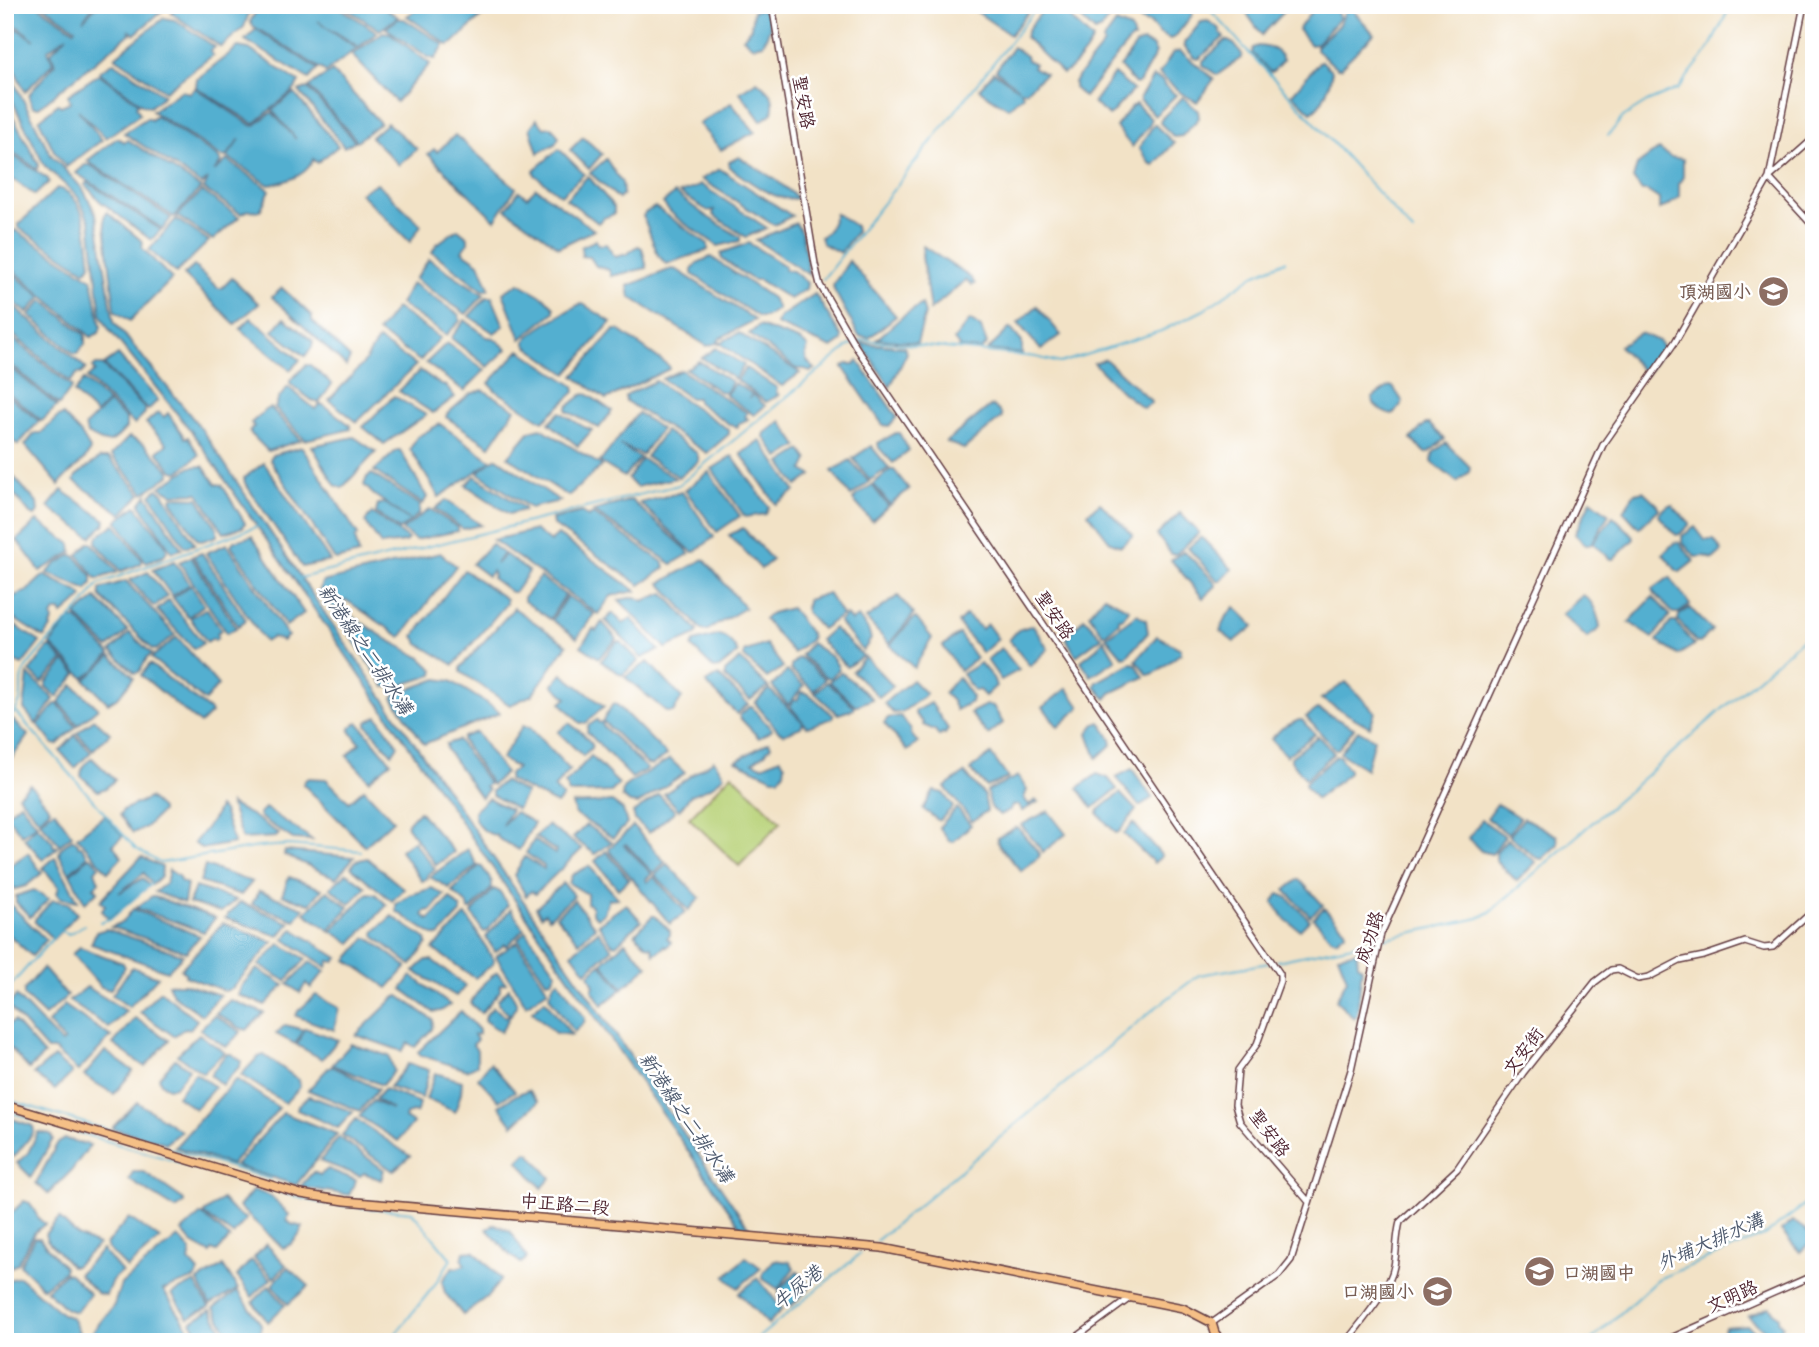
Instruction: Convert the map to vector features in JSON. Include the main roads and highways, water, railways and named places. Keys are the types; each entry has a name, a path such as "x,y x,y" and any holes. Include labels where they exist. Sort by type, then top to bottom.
{"main road":[{"name":"中正路二段","path":"5,1105 301,1194 882,1248 1183,1308 1212,1323 1215,1333 1223,1342"}],"water":[{"path":"5,5 37,5 74,30 75,28 42,5 94,5 83,20 97,5 169,5 135,34 128,30 131,33 39,107 33,107 30,93 55,64 51,52 67,36 48,50 53,63 25,92 5,49 5,22 35,40 5,17"},
{"path":"181,5 252,5 244,27 221,47 171,13"},
{"path":"262,5 336,5 377,32 359,47 318,21 357,48 326,72 253,26 250,22"},
{"path":"341,5 380,5 398,17 380,30"},
{"path":"423,5 476,5 483,15 448,45 407,16"},
{"path":"976,5 1034,5 1010,35 974,10"},
{"path":"1047,5 1058,6 1093,40 1080,59 1063,74 1025,37"},
{"path":"1067,5 1117,6 1101,29 1095,32"},
{"path":"1134,5 1188,5 1193,14 1175,37 1170,39 1160,34 1150,23 1138,18"},
{"path":"1249,5 1278,5 1284,12 1262,35 1245,11"},
{"path":"1316,5 1333,5 1340,18 1316,44 1311,45 1298,30"},
{"path":"1349,6 1374,34 1337,68 1316,50 1316,47 1338,25"},
{"path":"761,9 768,14 770,28 763,44 753,46 743,38 751,28 753,11"},
{"path":"164,18 175,20 215,47 210,51 213,55 165,91 115,57"},
{"path":"398,19 404,19 444,45 435,59 386,28"},
{"path":"1208,21 1220,29 1224,37 1199,59 1195,58 1184,43 1201,22"},
{"path":"1116,23 1131,29 1134,39 1131,39 1084,97 1074,88 1074,82 1104,44 1103,41"},
{"path":"256,29 318,69 309,79 245,40"},
{"path":"383,32 390,33 430,64 396,102 352,55"},
{"path":"1226,40 1234,44 1242,54 1241,58 1217,75 1203,65 1203,61"},
{"path":"1143,42 1152,46 1156,53 1139,83 1135,84 1120,67 1137,44"},
{"path":"1258,46 1273,49 1283,60 1272,72 1252,53 1253,48"},
{"path":"238,47 249,49 299,82 295,89 254,124 196,87 197,79"},
{"path":"1013,47 1035,64 1033,67 1045,74 1026,91 1021,90 1023,96 1008,108 980,88 994,72 1019,89 996,70"},
{"path":"1180,51 1214,79 1197,102 1181,93 1159,74 1173,53"},
{"path":"1320,61 1332,71 1323,99 1311,112 1292,94"},
{"path":"114,62 164,95 150,107 143,105 99,72"},
{"path":"5,64 51,155 83,189 96,214 114,322 200,427 324,612 751,1231 742,1229 192,432 108,328 101,315 90,222 78,197 44,165 5,86"},
{"path":"332,71 380,123 357,141 309,87"},
{"path":"99,74 139,103 136,106 140,114 106,138 78,110 102,140 66,167 54,151 39,120 58,104 61,106 70,102 68,95"},
{"path":"1114,74 1133,90 1109,116 1093,103"},
{"path":"1153,77 1163,81 1176,95 1155,116 1140,100"},
{"path":"757,81 769,91 773,102 772,113 761,121 740,92"},
{"path":"195,88 254,126 272,112 296,139 272,110 294,93 338,146 317,163 313,159 301,174 269,185 227,157 240,139 226,157 221,156 152,111 181,91 190,93"},
{"path":"308,88 355,141 344,147 299,91"},
{"path":"1183,97 1198,111 1199,118 1182,136 1174,137 1160,123"},
{"path":"5,102 39,165 37,169 5,147"},
{"path":"731,103 755,132 721,150 699,124"},
{"path":"1136,104 1151,119 1132,147 1116,127"},
{"path":"156,116 218,157 221,162 214,172 227,160 270,190 260,211 249,210 241,214 204,189 208,179 202,185 124,133 147,118 151,120"},
{"path":"537,119 544,128 552,127 559,137 555,144 538,153 530,128"},
{"path":"387,123 417,149 399,165 371,137"},
{"path":"1154,124 1174,143 1154,165 1149,163 1139,148"},
{"path":"455,135 516,188 495,220 428,154 434,149 437,152"},
{"path":"583,137 602,154 589,169 570,150"},
{"path":"117,138 125,142 128,140 201,188 174,217 87,161"},
{"path":"559,149 584,174 561,195 535,175 534,170"},
{"path":"1659,149 1670,157 1683,159 1683,177 1679,183 1679,197 1659,209 1659,199 1647,191 1642,191 1633,179 1637,165"},
{"path":"5,150 49,182 35,195 5,174"},
{"path":"739,157 776,180 798,198 790,199 771,194 744,178 729,167 729,162"},
{"path":"606,159 622,183 623,194 619,199 590,173"},
{"path":"85,165 90,165 171,218 163,229 76,173"},
{"path":"720,169 792,216 774,225 701,179"},
{"path":"588,176 614,207 614,214 598,223 566,199"},
{"path":"87,182 161,230 151,240 100,201 85,185"},
{"path":"377,183 421,225 410,242 360,193"},
{"path":"700,184 767,228 746,237 713,215 714,210 708,211 680,193"},
{"path":"57,188 75,199 84,220 91,265 85,271 19,228 19,224"},
{"path":"536,188 594,230 559,247 506,209 519,191 527,197"},
{"path":"202,191 239,217 213,240 177,216"},
{"path":"675,193 740,237 740,241 718,246 681,221 663,203"},
{"path":"655,207 708,244 708,250 666,264 658,255 643,216"},
{"path":"107,212 143,242 142,248 172,279 130,321 115,311 104,217"},
{"path":"835,213 855,226 856,232 840,253 822,243 820,237 828,230"},
{"path":"176,219 209,241 176,273 149,250"},
{"path":"796,223 802,234 809,275 756,240"},
{"path":"458,229 468,237 468,243 462,251 479,263 489,288 487,290 483,290 432,252 437,244"},
{"path":"15,230 92,279 101,327 99,333 91,337 5,263 5,238"},
{"path":"596,240 598,245 606,244 615,257 627,254 638,246 642,248 647,268 611,276 609,270 596,266 590,257 582,256 581,247"},
{"path":"749,243 785,266 784,270 793,271 807,283 806,289 790,299 759,280 753,280 722,259 721,253"},
{"path":"923,246 971,278 975,284 972,285 966,280 930,310"},
{"path":"711,257 772,298 778,309 765,317 759,317 692,274 697,263"},
{"path":"429,259 484,295 466,314 415,279"},
{"path":"849,261 896,316 869,338 859,336 834,290 833,285"},
{"path":"194,266 218,288 222,288 232,278 259,304 235,324 184,275"},
{"path":"5,267 42,297 27,313 5,295"},
{"path":"671,269 677,270 755,320 720,338 717,343 707,346 630,297 628,286"},
{"path":"412,283 459,315 460,321 446,335 400,304"},
{"path":"519,283 545,298 554,307 554,312 521,339 503,293"},
{"path":"282,288 350,358 346,366 272,297"},
{"path":"815,294 842,337 842,341 832,348 776,324 780,317"},
{"path":"487,297 492,297 504,326 494,333 469,316"},
{"path":"5,299 86,368 81,374 78,373 70,382 5,328"},
{"path":"43,300 85,335 85,344 77,354 29,315"},
{"path":"583,304 611,322 567,374 527,346 526,342 528,337 541,327"},
{"path":"922,304 925,314 917,343 877,339 902,317"},
{"path":"1037,306 1061,335 1041,350 1018,323"},
{"path":"396,308 440,338 420,361 378,332"},
{"path":"251,318 300,360 290,370 240,329"},
{"path":"284,318 313,341 305,356 273,331"},
{"path":"465,320 507,349 488,367 451,338"},
{"path":"970,320 981,328 987,344 981,350 960,348 954,340"},
{"path":"759,326 801,341 808,347 806,360 815,369 810,372 797,369 749,334"},
{"path":"1010,328 1022,342 1022,354 988,350"},
{"path":"614,330 619,330 669,366 669,369 606,399 574,376"},
{"path":"5,332 72,387 59,405 5,360"},
{"path":"739,333 800,373 782,386 719,343"},
{"path":"1640,333 1659,341 1663,349 1646,375 1619,346"},
{"path":"378,340 416,365 357,422 329,400 364,363"},
{"path":"447,343 485,370 464,391 426,363"},
{"path":"861,343 904,347 907,353 890,387"},
{"path":"716,348 744,365 735,379 702,358"},
{"path":"520,350 574,386 575,392 543,421 495,390 489,383"},
{"path":"118,355 158,400 148,410 104,365"},
{"path":"1105,359 1151,403 1143,408 1122,392 1094,363"},
{"path":"699,361 732,382 726,393 686,369"},
{"path":"858,361 897,417 889,426 883,425 843,367"},
{"path":"5,363 57,406 42,421 5,390"},
{"path":"102,365 145,409 145,413 134,424 87,378 95,371 92,368"},
{"path":"306,365 310,365 332,384 319,403 290,384"},
{"path":"746,368 777,388 779,395 766,402 737,380"},
{"path":"420,370 446,386 455,397 433,413 399,391"},
{"path":"681,370 747,413 745,416 748,419 738,424 738,427 729,424 697,402 697,398 690,398 662,379"},
{"path":"84,380 108,402 96,414 74,393"},
{"path":"656,381 729,430 729,434 707,453 626,401 625,397 632,392"},
{"path":"735,383 765,406 754,415 727,396"},
{"path":"1390,386 1403,402 1393,415 1380,410 1372,398"},
{"path":"288,387 315,409 321,404 325,406 350,425 351,429 305,440 275,408"},
{"path":"483,390 515,409 490,446 446,417 470,394"},
{"path":"5,393 39,421 18,445 5,434"},
{"path":"587,394 612,411 599,428 567,411 567,407"},
{"path":"394,396 426,415 384,444 363,427"},
{"path":"109,403 126,419 126,428 112,441 105,442 87,434 85,426"},
{"path":"993,406 1002,417 964,449 946,442 989,407"},
{"path":"271,408 301,440 268,451 249,432 254,426 251,423"},
{"path":"158,412 164,417 168,413 199,455 179,472 173,471 157,452 167,444 146,423"},
{"path":"560,412 592,430 578,446 549,423"},
{"path":"638,413 661,429 642,455 620,445 640,458 624,477 600,462"},
{"path":"63,415 81,434 90,449 85,459 59,485 25,445 35,433 41,433"},
{"path":"781,421 798,446 779,458 764,437 765,433"},
{"path":"440,424 492,461 497,458 560,501 530,508 478,473 490,462 439,497 410,449 417,437"},
{"path":"1425,424 1429,424 1445,439 1425,453 1411,439"},
{"path":"541,428 602,466 568,496 508,457 530,431"},
{"path":"665,431 697,453 699,461 679,477 646,457"},
{"path":"899,433 909,450 893,463 879,448 878,443"},
{"path":"129,437 144,444 170,471 170,475 144,493 111,455"},
{"path":"354,437 376,452 342,488 335,485 312,446"},
{"path":"760,440 795,491 776,504 741,454"},
{"path":"1446,443 1470,467 1469,472 1457,482 1432,462 1433,453"},
{"path":"871,446 889,468 870,480 853,458"},
{"path":"302,447 358,535 355,538 359,554 335,560 270,460 272,455"},
{"path":"400,450 427,497 423,504 374,471"},
{"path":"801,450 808,460 803,470 812,475 797,486 781,463"},
{"path":"732,456 769,507 766,514 745,517 712,469"},
{"path":"100,458 109,458 141,494 122,514 74,481 76,476"},
{"path":"642,459 675,478 636,487 628,479"},
{"path":"850,460 869,482 851,496 832,471"},
{"path":"264,463 330,561 302,567 245,483 244,478"},
{"path":"203,466 216,484 222,485 245,523 243,527 224,533 198,493 173,494 160,487 191,467"},
{"path":"5,467 37,503 38,512 35,516 30,514 5,483"},
{"path":"890,470 894,470 909,489 890,505 873,484"},
{"path":"709,472 740,516 717,532 685,490"},
{"path":"372,474 420,505 419,514 399,530 376,513 378,504 385,503 409,520 364,485 367,477"},
{"path":"475,476 524,510 509,514 466,485"},
{"path":"872,485 888,506 872,521 853,500"},
{"path":"157,489 163,493 195,544 185,547 151,495"},
{"path":"62,490 105,520 104,525 91,537 48,507"},
{"path":"1643,491 1659,509 1639,528 1623,511 1635,493"},
{"path":"682,492 714,537 695,552 640,503"},
{"path":"147,495 182,549 172,552 140,504"},
{"path":"173,497 198,498 217,528 217,536 202,541 197,539 172,502"},
{"path":"446,500 481,525 463,529 435,509"},
{"path":"631,500 689,554 672,564 593,511"},
{"path":"1591,500 1609,514 1592,543 1586,545 1575,534"},
{"path":"1100,503 1133,535 1121,546 1110,542 1088,513"},
{"path":"1669,505 1690,524 1680,534 1676,535 1659,516"},
{"path":"136,506 165,544 167,550 164,556 146,562 117,521"},
{"path":"430,509 458,528 458,531 415,540 402,530"},
{"path":"582,512 588,517 593,514 664,563 665,568 640,585 553,525 552,519"},
{"path":"372,513 408,539 405,542 381,545 365,522"},
{"path":"1180,513 1199,533 1176,554 1171,554 1157,535"},
{"path":"1613,516 1634,539 1614,559 1610,559 1593,543"},
{"path":"37,521 71,544 72,552 40,571 17,540"},
{"path":"115,524 142,560 141,564 121,571 96,543 98,536"},
{"path":"1695,527 1705,540 1714,540 1722,551 1713,559 1695,557 1682,542 1682,536"},
{"path":"743,528 772,560 761,569 729,535"},
{"path":"535,530 550,542 558,535 636,591 611,596 598,614 493,540"},
{"path":"252,536 304,613 286,626 231,545 234,541"},
{"path":"1201,537 1232,569 1220,581 1188,548"},
{"path":"1679,542 1694,561 1680,572 1663,554 1674,543"},
{"path":"92,543 118,572 97,579 78,555"},
{"path":"227,544 288,636 282,641 273,637 265,642 206,553"},
{"path":"491,544 503,553 496,564 505,554 529,572 515,592 492,578 492,571 488,576 472,564"},
{"path":"1184,551 1215,582 1216,586 1203,598 1171,560"},
{"path":"202,553 246,620 238,626 193,556"},
{"path":"440,553 456,566 401,637 346,600 334,608 319,593 322,582"},
{"path":"72,555 92,576 92,583 87,590 47,573"},
{"path":"191,557 236,628 227,633 179,562"},
{"path":"704,559 745,608 706,631 702,630 660,583"},
{"path":"174,561 190,584 172,596 153,570"},
{"path":"464,570 506,599 506,604 454,665 419,644 414,636"},
{"path":"148,572 167,596 156,606 152,605 130,580"},
{"path":"44,575 83,597 62,615 61,611 55,611 51,628 44,638 5,613 5,600 27,591"},
{"path":"540,577 565,595 550,619 524,601 524,597"},
{"path":"1670,577 1690,605 1679,613 1673,613 1653,589"},
{"path":"126,581 175,635 156,650 100,596 100,589"},
{"path":"191,585 204,605 188,617 173,598"},
{"path":"664,593 698,631 696,635 666,648 619,600 636,597 643,601"},
{"path":"828,593 842,615 822,629 806,612 807,600"},
{"path":"1583,595 1595,609 1600,628 1587,638 1562,614"},
{"path":"567,596 594,614 577,638 552,620"},
{"path":"898,596 914,614 889,644 866,619"},
{"path":"1104,596 1129,609 1106,634 1103,634 1089,614"},
{"path":"1653,597 1670,615 1653,638 1629,622"},
{"path":"96,598 128,631 108,648 76,615"},
{"path":"169,600 203,643 194,649 157,610"},
{"path":"1235,607 1254,626 1234,642 1220,631"},
{"path":"514,608 567,645 532,695 510,705 461,672 461,667"},
{"path":"791,608 811,635 810,640 793,653 764,619 772,613"},
{"path":"1690,608 1712,630 1700,643 1696,642 1678,620 1679,615"},
{"path":"205,609 221,630 215,640 213,638 207,642 190,618"},
{"path":"613,613 623,624 631,618 659,650 642,658 605,620"},
{"name":"新港線之二排水溝","path":"349,614 420,657 434,670 433,675 396,687 385,687 338,617"},
{"path":"1137,614 1146,620 1148,633 1123,657 1106,637"},
{"path":"846,615 851,621 858,617 868,630 871,639 863,651 839,622"},
{"path":"966,615 982,629 987,624 998,639 982,653 958,623"},
{"path":"71,618 77,619 110,654 95,671 84,678 50,644"},
{"path":"916,618 932,638 914,668 890,645"},
{"path":"1084,618 1102,637 1076,656 1066,638"},
{"path":"5,619 40,642 22,665 5,652"},
{"path":"602,622 617,639 599,658 581,646 593,629 596,631"},
{"path":"1671,622 1676,622 1694,645 1678,655 1657,641"},
{"path":"1033,625 1048,649 1030,666 1009,640 1018,630"},
{"path":"833,628 863,656 847,667 820,640"},
{"path":"130,633 152,654 139,672 135,673 111,651"},
{"path":"959,634 976,658 960,671 943,646"},
{"path":"719,635 730,642 738,653 714,669 692,647 694,642"},
{"path":"1157,636 1181,649 1181,653 1155,673 1148,675 1136,660"},
{"path":"177,637 218,685 205,701 151,658"},
{"path":"1104,639 1116,660 1091,676 1081,661"},
{"path":"617,642 621,642 639,661 622,675 601,661"},
{"path":"811,643 837,664 839,669 830,678 801,655"},
{"path":"766,644 783,667 767,678 744,657 744,652"},
{"path":"51,647 63,660 42,683 30,671"},
{"path":"1001,648 1019,670 1001,680 987,660"},
{"path":"111,656 134,677 119,696 108,703 85,680"},
{"path":"865,657 893,686 879,697 852,671"},
{"path":"798,658 825,679 814,691 791,670 791,665"},
{"path":"740,659 768,687 750,700 725,677 725,672"},
{"path":"65,661 77,674 57,697 46,687 46,683"},
{"path":"648,662 682,698 673,712 667,712 625,677"},
{"path":"980,663 993,678 996,686 985,696 979,690 974,691 962,674"},
{"path":"1131,663 1136,664 1144,677 1111,693 1106,699 1095,687 1097,682"},
{"path":"150,664 211,713 200,724 141,675"},
{"path":"787,671 804,686 788,705 772,686"},
{"path":"841,672 872,699 856,706 829,681"},
{"path":"28,674 54,699 36,724 24,709"},
{"path":"562,674 604,706 586,723 580,723 561,703 567,698 553,685"},
{"path":"718,675 748,704 737,714 706,683"},
{"path":"958,677 972,697 971,702 956,710 944,693"},
{"path":"437,679 451,681 500,713 424,744 393,698 396,694"},
{"path":"912,680 925,693 924,696 902,712 893,713 884,703"},
{"path":"827,682 854,706 854,709 838,714 815,693"},
{"path":"1346,682 1375,712 1370,727 1321,699"},
{"path":"73,685 98,708 78,725 59,702"},
{"path":"1067,688 1080,707 1058,727 1043,707"},
{"path":"769,689 803,722 801,727 784,734 778,731 755,703"},
{"path":"802,692 809,694 833,715 833,718 807,727 790,706"},
{"path":"931,703 948,729 945,734 939,736 935,730 923,725 915,714 915,711"},
{"path":"55,704 58,704 76,727 57,745 53,744 38,725"},
{"path":"613,704 667,755 652,765 647,764 604,722 602,725 647,769 632,778 587,732 588,726 597,720 602,722"},
{"path":"986,705 993,706 1003,723 988,735 970,713"},
{"path":"752,707 772,730 759,738 740,718"},
{"path":"1318,709 1354,728 1338,749 1335,749 1306,717"},
{"path":"377,716 398,745 392,754 367,725 367,722"},
{"path":"900,716 918,743 907,751 884,723 888,718"},
{"path":"94,719 110,733 93,750 77,733"},
{"path":"13,720 28,735 12,758 5,752 5,729"},
{"path":"1299,720 1315,734 1286,756 1271,739 1282,728"},
{"path":"358,722 391,762 369,780 347,756 360,743 350,731"},
{"path":"1100,722 1112,744 1097,758 1088,733"},
{"path":"569,723 592,744 583,756 558,732"},
{"path":"523,726 530,728 570,770 554,788 563,797 557,804 508,780 509,774 517,768 501,759"},
{"path":"1358,730 1374,739 1366,769 1340,753"},
{"path":"476,732 505,773 492,785 462,740 463,737"},
{"path":"75,735 91,752 75,768 60,751"},
{"path":"1318,736 1334,753 1306,779 1291,761 1291,757"},
{"path":"458,740 489,784 485,786 488,790 481,798 447,750 446,744"},
{"path":"769,742 771,746 753,762 762,766 780,758 785,764 784,772 779,778 773,778 736,761"},
{"path":"991,754 1008,778 987,787 971,771"},
{"path":"591,756 619,784 611,792 569,793 565,784"},
{"path":"1339,756 1349,773 1316,799 1305,783"},
{"path":"92,758 115,780 98,791 81,776 84,766"},
{"path":"670,759 685,773 638,804 630,803 622,797 623,788 628,784"},
{"path":"714,760 724,776 711,787 691,795 679,810 664,794"},
{"path":"1132,769 1152,798 1139,806 1116,777"},
{"path":"965,773 984,795 987,811 972,821 945,787"},
{"path":"1097,774 1108,778 1117,789 1093,808 1078,788"},
{"path":"1018,776 1027,790 1024,798 1029,805 1035,800 1038,802 1022,811 1019,805 1012,805 1009,811 1000,815 991,808 987,791"},
{"path":"307,778 326,779 349,802 364,789 393,820 365,846 303,784"},
{"path":"503,781 526,793 517,809 492,795 492,791"},
{"path":"30,784 50,809 39,820 18,795"},
{"path":"934,791 943,793 953,807 939,821 923,809"},
{"path":"1120,793 1136,810 1116,833 1098,814 1099,810"},
{"path":"659,795 675,811 649,833 635,820 633,813"},
{"path":"149,798 161,812 146,827 133,833 120,815 123,810"},
{"path":"488,798 511,810 502,825 515,812 534,823 519,850 488,833 478,824 474,811"},
{"path":"612,802 623,810 627,824 613,838 575,814 572,804"},
{"path":"20,803 37,824 22,835 6,815"},
{"path":"230,804 279,834 276,837 242,839"},
{"path":"1497,804 1520,818 1508,834 1487,818"},
{"path":"219,807 223,811 234,843 202,849 194,843 214,818"},
{"path":"265,808 312,840 293,839 260,817 259,814"},
{"path":"957,808 971,825 953,842 949,841 939,827"},
{"path":"55,811 72,835 60,845 40,822"},
{"path":"419,811 454,852 436,865 406,825"},
{"path":"1048,811 1066,834 1043,852 1021,825"},
{"path":"105,815 123,836 113,845 122,857 108,872 77,837"},
{"path":"1524,818 1557,836 1558,844 1542,859 1509,836"},
{"path":"1482,820 1505,836 1492,854 1481,851 1468,838"},
{"path":"1133,823 1162,856 1154,863 1124,834"},
{"path":"547,825 582,849 535,894 531,891 526,896 514,875 525,857 544,869 544,866 526,853 534,840 555,854 556,851 535,837"},
{"path":"586,825 612,842 595,854 573,838"},
{"path":"37,826 53,842 53,846 58,847 43,860 24,838"},
{"path":"633,826 665,862 655,872 651,871 626,844 624,845 652,874 646,879 647,882 654,877 686,912 670,924 610,852 609,849"},
{"path":"1017,827 1040,854 1021,871 998,844 997,838"},
{"path":"72,839 88,856 69,873 59,854 60,849"},
{"path":"1507,839 1536,862 1517,881 1496,861 1496,852"},
{"path":"413,841 435,869 422,881 400,850"},
{"path":"468,849 477,865 449,888 430,877"},
{"path":"285,851 354,857 336,878 284,855"},
{"path":"606,851 629,879 618,889 595,861"},
{"path":"28,853 42,873 26,886 15,889 5,877 5,869"},
{"path":"55,857 78,901 61,898 57,893 59,887 43,868"},
{"path":"91,857 99,866 95,871 99,882 94,887 98,891 85,903 70,874"},
{"path":"141,857 162,867 161,877 152,885 144,873 119,893 143,878 149,886 109,919 102,911 105,905 100,901"},
{"path":"367,858 404,889 392,901 351,867 356,861"},
{"path":"667,864 700,898 689,910 655,875"},
{"path":"205,866 252,882 241,895 200,882"},
{"path":"479,866 492,882 492,888 469,910 468,905 452,891"},
{"path":"589,866 618,898 609,899 604,913 597,918 587,903 587,894 569,883 572,875"},
{"path":"169,870 178,876 181,882 187,884 184,903 155,892 166,883"},
{"path":"347,873 366,887 350,904 330,888"},
{"path":"289,877 322,889 310,904 282,895"},
{"path":"1299,879 1323,905 1310,916 1285,890"},
{"path":"563,883 574,896 549,918 545,913 541,916 536,908"},
{"path":"195,887 236,900 221,912 189,903"},
{"path":"432,888 444,895 423,915 429,920 450,898 461,909 461,913 439,936 433,935 396,911 396,904 410,895"},
{"path":"494,889 500,892 508,905 487,931 483,932 472,913"},
{"path":"34,890 49,899 30,917 16,902 16,896"},
{"path":"259,891 304,908 295,920 252,904"},
{"path":"327,891 349,907 329,930 305,913"},
{"path":"368,893 375,894 387,905 351,943 331,931"},
{"path":"1279,894 1287,897 1310,920 1300,930 1286,920 1273,902"},
{"path":"152,896 215,918 204,932 136,908"},
{"path":"53,900 68,903 77,914 53,939 35,919"},
{"path":"574,900 595,927 579,942 556,916"},
{"path":"7,901 46,940 32,956 5,931"},
{"path":"240,902 290,923 279,936 225,918"},
{"path":"626,904 641,921 616,945 612,944 598,924"},
{"path":"1324,908 1345,929 1346,932 1336,940 1313,918"},
{"path":"133,909 200,936 186,952 111,927 123,922"},
{"path":"511,909 524,929 507,946 505,944 495,952 486,937"},
{"path":"466,915 494,960 493,964 475,978 433,949"},
{"path":"392,916 426,939 427,944 411,965 375,937 374,932"},
{"path":"652,916 670,931 667,938 671,942 654,954 652,947 635,934"},
{"path":"223,923 273,942 231,989 225,991 185,976 181,969"},
{"path":"106,929 183,955 167,971 91,944 96,932"},
{"path":"293,929 338,958 335,962 329,961 327,967 284,939"},
{"path":"526,931 556,972 552,980 546,981 518,939"},
{"path":"598,931 612,949 586,972 572,953"},
{"path":"366,938 407,967 388,988 347,960"},
{"path":"517,942 548,990 526,1005 496,956"},
{"path":"625,942 648,966 623,988 602,963"},
{"path":"280,944 306,959 286,981 259,965"},
{"path":"80,947 123,963 125,967 110,990 101,987 72,954"},
{"path":"1357,951 1358,964 1362,968 1357,1015 1354,1018 1336,1000 1347,979 1338,955"},
{"path":"426,960 432,960 466,986 456,996 414,971"},
{"path":"310,962 325,971 311,988 306,983 300,993 288,984"},
{"path":"601,964 622,989 602,1005 592,990 594,986 589,974"},
{"path":"132,967 158,977 129,1007 112,995"},
{"path":"43,968 67,996 45,1016 24,996 24,990"},
{"path":"257,969 284,985 265,1005 238,995 242,985"},
{"path":"497,972 506,983 500,984 500,991 481,1013 470,1003 484,983"},
{"path":"412,976 450,1005 441,1011 433,1012 402,989"},
{"path":"558,980 585,1018 584,1023 574,1032 549,996"},
{"path":"168,984 184,984 220,995 202,1015 173,995"},
{"path":"87,987 126,1011 109,1028 69,1001"},
{"path":"509,988 517,1004 501,1032 485,1021 486,1015 493,1007 506,1017 509,1014 498,1004 498,1000"},
{"path":"160,991 197,1020 190,1029 185,1028 174,1036 140,1012"},
{"path":"316,995 339,1008 334,1030 296,1016"},
{"path":"16,996 61,1043 64,1041 48,1023 64,1005 111,1037 78,1071 54,1050 47,1050 8,1006"},
{"path":"399,996 433,1020 432,1029 415,1047 408,1043 402,1051 356,1035 394,998"},
{"path":"230,1000 264,1013 247,1030 240,1028 216,1013"},
{"path":"545,1000 572,1035 555,1033 532,1011"},
{"path":"461,1011 479,1030 479,1034 474,1035 477,1039 473,1045 477,1050 477,1065 467,1070 420,1055 418,1052"},
{"path":"214,1015 241,1032 226,1047 200,1029"},
{"path":"135,1018 169,1040 145,1067 113,1044"},
{"path":"5,1019 10,1024 14,1021 44,1055 29,1069 5,1042"},
{"path":"285,1025 304,1030 305,1028 338,1040 322,1059 297,1045 303,1032 295,1044 276,1034"},
{"path":"199,1034 224,1052 203,1073 177,1055"},
{"path":"351,1044 389,1056 394,1071 382,1085 332,1065"},
{"path":"105,1051 133,1071 114,1094 84,1076"},
{"path":"226,1054 231,1054 241,1061 240,1066 222,1085 210,1075"},
{"path":"264,1055 299,1080 300,1087 285,1103 241,1075 258,1057"},
{"path":"54,1057 72,1073 55,1090 34,1074"},
{"path":"175,1059 189,1069 175,1087 168,1088 161,1083 159,1077"},
{"path":"490,1063 515,1091 499,1101 478,1078"},
{"path":"408,1064 429,1070 422,1098 389,1087"},
{"path":"329,1067 378,1089 360,1111 308,1090"},
{"path":"195,1073 215,1087 195,1109 177,1096"},
{"path":"435,1073 462,1081 455,1112 426,1099"},
{"path":"236,1079 279,1108 231,1165 175,1147"},
{"path":"384,1089 420,1103 416,1113 406,1115 405,1118 413,1123 398,1141 359,1116 373,1101 392,1109 375,1099"},
{"path":"528,1090 538,1102 513,1125 499,1106"},
{"path":"309,1096 353,1112 338,1128 297,1110 298,1105"},
{"path":"137,1102 181,1131 166,1143 112,1128"},
{"path":"283,1113 337,1134 296,1185 235,1166"},
{"path":"6,1117 33,1126 34,1132 14,1157 7,1149"},
{"path":"356,1119 410,1156 393,1171 342,1135"},
{"path":"38,1132 50,1134 53,1139 31,1177 17,1163 28,1153"},
{"path":"339,1137 384,1170 381,1180 364,1173 360,1176 320,1161"},
{"path":"65,1139 90,1145 71,1171 48,1194 36,1183 57,1144"},
{"path":"527,1152 551,1178 542,1188 518,1161"},
{"path":"328,1169 356,1180 349,1195 300,1187 313,1172 320,1175"},
{"path":"133,1172 144,1172 184,1200 184,1203 176,1209 129,1180"},
{"path":"253,1190 271,1196 289,1215 287,1220 291,1224 303,1227 290,1245 283,1248 239,1207"},
{"path":"222,1199 233,1211 246,1219 233,1235 203,1214"},
{"path":"24,1201 30,1203 45,1224 34,1233 18,1263 5,1271 5,1219"},
{"path":"201,1214 230,1238 217,1252 212,1250 210,1253 192,1243 182,1231"},
{"path":"59,1218 79,1237 98,1245 75,1266 71,1266 47,1240 45,1234"},
{"path":"129,1218 160,1239 127,1268 106,1244"},
{"path":"1793,1221 1814,1236 1800,1252 1781,1231"},
{"path":"495,1224 511,1232 527,1258 521,1263 510,1255 487,1229"},
{"path":"178,1237 191,1251 189,1261 199,1272 196,1278 163,1290 198,1342 94,1342 91,1334 114,1305 121,1284"},
{"path":"34,1238 39,1238 64,1267 64,1271 43,1288 20,1265"},
{"path":"266,1244 286,1265 274,1278 254,1258"},
{"path":"102,1250 122,1272 112,1280 106,1295 97,1293 78,1274"},
{"path":"474,1251 501,1279 489,1295 463,1315 445,1293 442,1281 453,1267 465,1265 462,1260 464,1252"},
{"path":"746,1257 761,1268 738,1288 725,1277"},
{"path":"251,1260 271,1279 252,1297 237,1276"},
{"path":"774,1260 790,1262 794,1268 778,1289 763,1279 763,1273"},
{"path":"223,1266 238,1289 210,1305 198,1281"},
{"path":"288,1267 309,1286 288,1304 272,1285"},
{"path":"797,1271 808,1282 809,1289 791,1306 785,1305 779,1297 779,1290"},
{"path":"65,1273 70,1274 90,1294 76,1312 66,1309 46,1290"},
{"path":"19,1277 62,1314 72,1318 84,1342 5,1342 5,1281"},
{"path":"758,1278 782,1309 768,1324 739,1293"},
{"path":"195,1282 209,1307 188,1318 172,1294"},
{"path":"269,1286 285,1305 268,1322 253,1302"},
{"path":"238,1291 261,1324 261,1330 254,1342 233,1342 214,1308"},
{"path":"1769,1307 1779,1317 1778,1321 1783,1326 1772,1337 1748,1316"},
{"path":"211,1310 223,1331 204,1342 191,1322"},
{"path":"1747,1325 1761,1338 1758,1342 1729,1342 1722,1335 1725,1327"}],"waterway":[{"path":"823,279 1039,5"},
{"path":"1204,5 1314,121 1413,232"},
{"path":"1608,136 1623,117 1647,102 1678,89 1709,49 1731,5"},
{"path":"300,578 679,485 849,346 864,340 1036,357 1060,363 1161,331 1204,310 1254,275 1285,261"},
{"path":"5,722 21,699 21,681 26,668 82,606 98,584 258,526"},
{"path":"1382,939 1479,918 1490,912 1814,629"},
{"path":"16,712 135,848 160,863 259,847 289,845 361,851"},
{"path":"100,922 112,918 151,884"},
{"path":"5,992 60,930 69,934 84,925"},
{"path":"1277,961 1376,940"},
{"path":"876,1241 1155,1008 1199,975 1269,963"},
{"path":"5,1099 270,1179"},
{"path":"5,1111 304,1199 326,1204 412,1212 451,1259 434,1286 389,1342"},
{"name":"外埔大排水溝","path":"1589,1342 1658,1279 1765,1235 1814,1198"},
{"name":"牛尿港","path":"753,1342 860,1254"}],"place":[{"name":"頂湖國小","path":"1774,291"},
{"name":"口湖國中","path":"1540,1272"},
{"name":"口湖國小","path":"1437,1291"}]}
